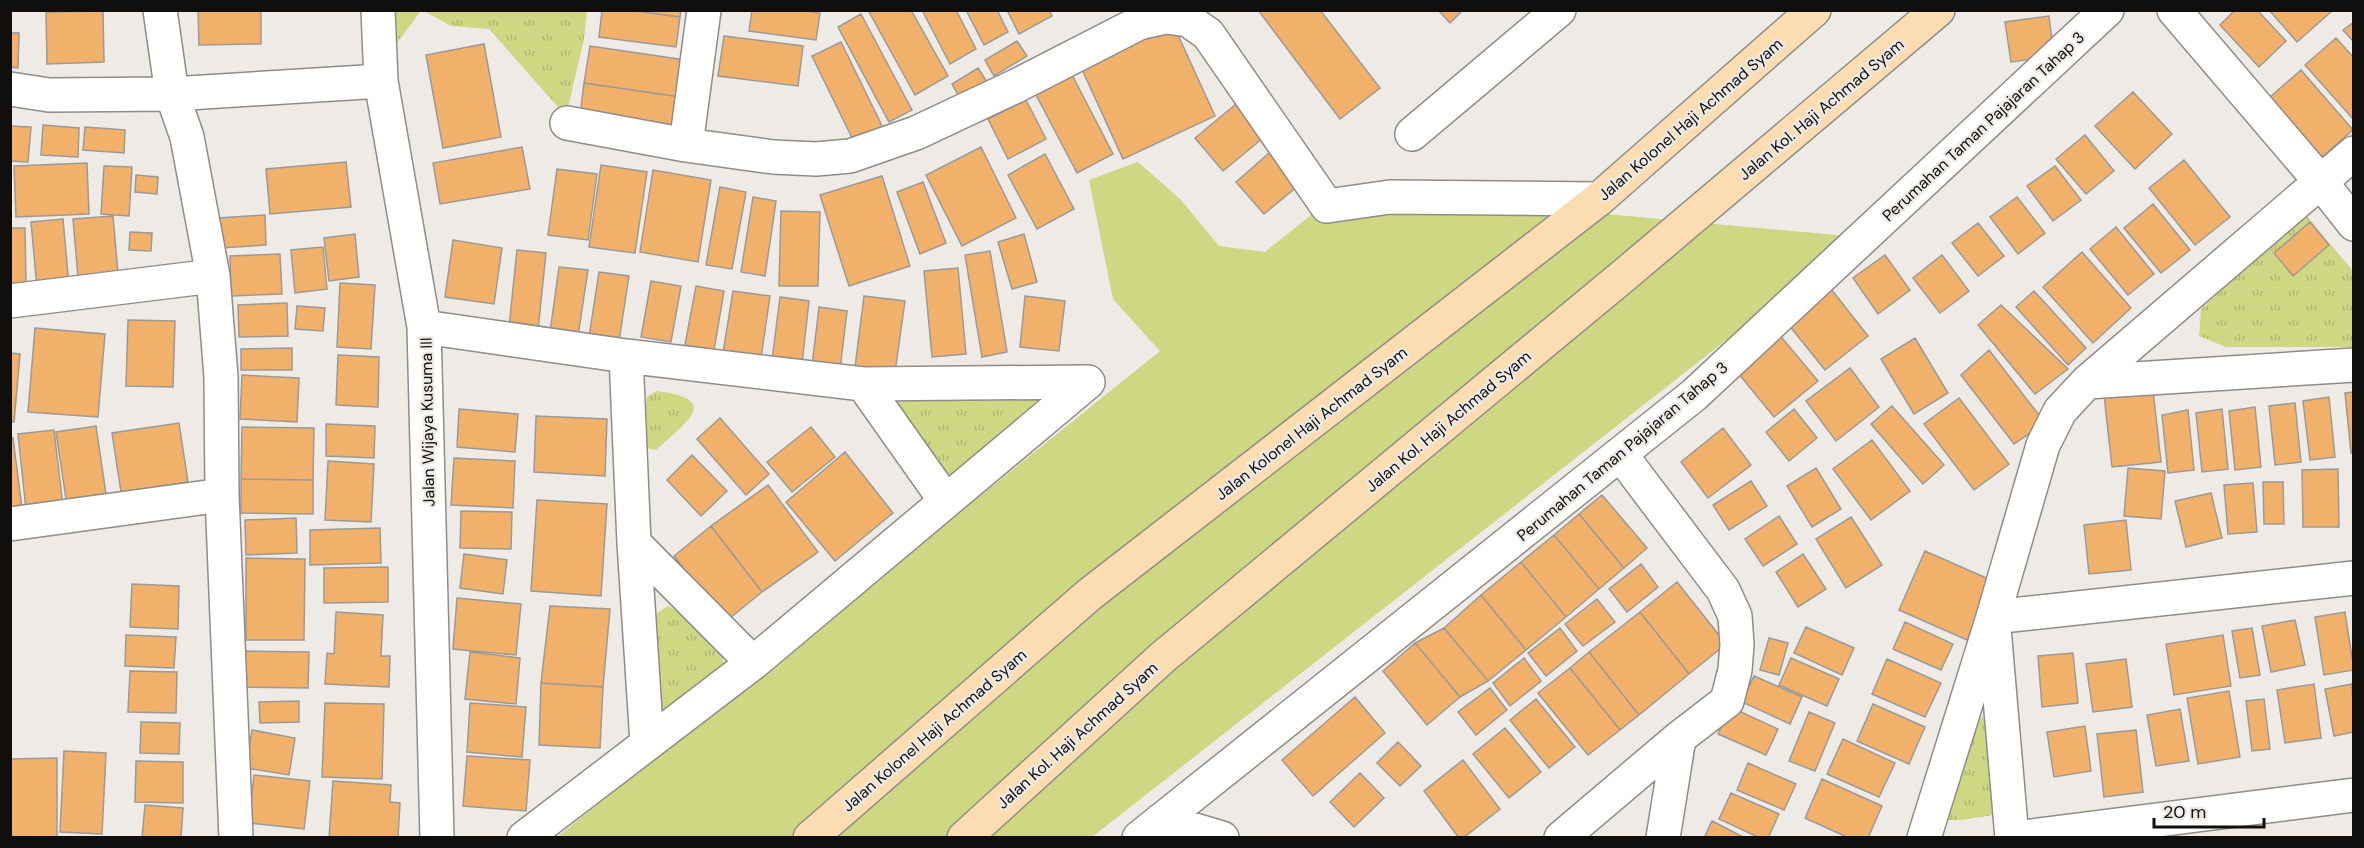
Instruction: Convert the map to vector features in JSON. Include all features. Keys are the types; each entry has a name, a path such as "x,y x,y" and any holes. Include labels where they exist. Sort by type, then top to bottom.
{"main road":[{"name":"Jalan Kolonel Haji Achmad Syam","path":"810,837 1090,594 1599,199 1814,10"},
{"name":"Jalan Kol. Haji Achmad Syam","path":"964,837 1163,657 1613,285 1938,10"}],"street":[{"path":"160,10 172,94 187,137 213,276 221,377 222,495 236,837"},
{"name":"Jalan Wijaya Kusuma III","path":"378,10 381,81 424,327 437,837"},
{"path":"686,145 704,10"},
{"path":"1412,134 1559,10"},
{"name":"Perumahan Taman Pajajaran Tahap 3","path":"1150,829 1694,395 2107,10"},
{"path":"2174,10 2354,224"},
{"path":"567,123 686,145 773,157 816,159 850,156 916,133 1016,86 1139,23 1166,17 1188,20 1208,34 1327,206 1390,197 1599,199"},
{"path":"10,89 49,95 172,94 381,81"},
{"path":"1924,837 1993,617 2043,445 2060,411 2087,381 2354,153"},
{"path":"10,301 213,276"},
{"path":"424,327 626,356 863,384 1088,382 753,663 524,837"},
{"path":"626,356 634,543 647,743"},
{"path":"2087,381 2354,365"},
{"path":"863,384 945,500"},
{"path":"1561,837 1727,701 1735,670 1737,645 1735,616 1723,590 1621,455"},
{"path":"10,524 222,495"},
{"path":"634,543 753,663"},
{"path":"1993,617 2354,578"},
{"path":"1993,617 2012,837"},
{"path":"1663,837 1679,738"},
{"path":"2016,837 2354,795"},
{"path":"1150,829 1222,837"}],"green space":[{"path":"396,11 421,11 396,44"},
{"path":"424,11 587,11 584,39 566,116 489,29 451,26"},
{"path":"1138,162 1180,199 1219,246 1265,252 1342,190 1858,237 1092,837 556,838 1160,351 1113,299 1089,180"},
{"path":"2305,214 2353,271 2353,347 2226,347 2199,336 2201,309"},
{"path":"656,391 676,395 688,400 693,406 687,421 656,450 642,444 647,397"},
{"path":"893,393 1050,399 952,477 946,477 891,409"},
{"path":"668,606 680,613 721,655 724,663 720,670 664,714 658,711 654,622 656,614"},
{"path":"1979,717 1984,718 1989,734 1994,815 1947,820 1937,809"}],"building":[{"path":"198,10 261,10 261,44 199,45"},
{"path":"602,10 628,10 680,17 676,47 599,37"},
{"path":"628,10 681,10 680,17"},
{"path":"752,10 801,10 820,13 816,40 749,31"},
{"path":"868,10 911,10 948,76 915,95"},
{"path":"922,10 956,10 976,49 950,64"},
{"path":"966,10 997,10 1008,32 984,45"},
{"path":"1007,10 1049,10 1052,16 1019,34"},
{"path":"1258,10 1320,10 1380,88 1340,119"},
{"path":"1438,10 1463,10 1450,23"},
{"path":"2235,10 2257,10 2286,41 2259,67 2220,25"},
{"path":"2269,10 2331,10 2332,11 2297,42"},
{"path":"103,11 104,62 47,64 46,12"},
{"path":"861,14 912,110 889,122 838,27"},
{"path":"2049,16 2054,56 2011,62 2005,22"},
{"path":"1172,22 1215,116 1123,159 1080,65"},
{"path":"2354,22 2354,42 2343,30"},
{"path":"10,33 19,33 18,68 10,67"},
{"path":"724,36 803,46 798,86 718,76"},
{"path":"2336,38 2354,58 2354,120 2305,65"},
{"path":"1017,41 1027,56 994,76 985,60"},
{"path":"841,42 885,132 856,146 812,56"},
{"path":"484,44 501,137 443,148 426,55"},
{"path":"590,46 685,60 680,97 584,83"},
{"path":"978,68 987,82 960,98 952,84"},
{"path":"2301,70 2353,130 2322,157 2270,97"},
{"path":"1070,71 1113,154 1077,173 1034,91"},
{"path":"584,83 680,97 675,129 580,115"},
{"path":"2133,92 2172,134 2135,169 2095,126"},
{"path":"1026,100 1046,139 1008,159 988,119"},
{"path":"1236,104 1263,138 1223,171 1195,138"},
{"path":"43,125 79,128 78,157 41,155"},
{"path":"10,126 31,127 28,162 10,161"},
{"path":"85,127 125,130 124,153 83,150"},
{"path":"2085,135 2114,171 2086,194 2056,159"},
{"path":"522,147 530,189 440,204 433,163"},
{"path":"981,147 1016,218 962,246 926,175"},
{"path":"1276,147 1304,181 1264,214 1236,182"},
{"path":"1045,154 1074,209 1037,229 1008,175"},
{"path":"2184,160 2230,217 2195,245 2149,188"},
{"path":"346,162 351,207 270,214 266,169"},
{"path":"87,163 89,214 16,217 14,166"},
{"path":"601,165 647,172 635,253 589,247"},
{"path":"104,166 132,167 129,216 101,214"},
{"path":"2055,166 2081,200 2053,221 2027,186"},
{"path":"557,169 597,174 588,240 548,235"},
{"path":"653,170 711,180 698,262 640,252"},
{"path":"136,175 158,177 157,194 135,192"},
{"path":"882,176 910,266 849,286 820,195"},
{"path":"923,182 946,243 920,254 897,192"},
{"path":"720,187 746,192 732,269 706,265"},
{"path":"753,197 776,201 765,276 741,272"},
{"path":"2017,197 2045,233 2018,254 1990,217"},
{"path":"2153,204 2190,250 2161,273 2124,228"},
{"path":"781,211 820,212 818,286 779,286"},
{"path":"265,215 266,245 220,248 218,218"},
{"path":"113,216 119,285 79,289 73,219"},
{"path":"63,219 69,286 37,288 31,222"},
{"path":"2310,222 2329,245 2293,276 2274,253"},
{"path":"1978,223 2004,256 1978,276 1952,243"},
{"path":"2116,227 2154,274 2128,295 2090,249"},
{"path":"10,228 25,228 26,285 10,286"},
{"path":"130,232 152,233 151,251 129,250"},
{"path":"355,234 359,277 329,281 324,238"},
{"path":"1024,234 1037,282 1012,289 998,242"},
{"path":"453,240 502,248 494,304 445,297"},
{"path":"323,247 327,289 295,293 291,250"},
{"path":"517,250 546,253 538,330 509,327"},
{"path":"990,251 1007,352 982,357 965,255"},
{"path":"2082,252 2131,308 2093,343 2043,287"},
{"path":"280,254 282,294 231,296 230,256"},
{"path":"1885,255 1910,290 1878,314 1853,278"},
{"path":"1942,255 1969,291 1940,313 1913,278"},
{"path":"559,267 588,270 578,336 550,332"},
{"path":"958,268 966,354 932,357 924,271"},
{"path":"599,272 629,276 619,341 589,337"},
{"path":"651,281 681,286 671,342 641,337"},
{"path":"340,283 375,285 371,349 337,347"},
{"path":"696,286 724,291 714,350 685,345"},
{"path":"1831,289 1868,336 1825,370 1788,324"},
{"path":"733,291 770,296 761,358 723,353"},
{"path":"2034,291 2086,348 2068,365 2016,307"},
{"path":"864,296 905,301 895,372 855,367"},
{"path":"1025,296 1065,301 1059,351 1020,347"},
{"path":"780,297 809,301 802,364 772,360"},
{"path":"287,303 288,336 239,337 238,305"},
{"path":"2001,305 2068,369 2035,394 1978,325"},
{"path":"297,306 325,308 323,331 295,329"},
{"path":"819,307 847,311 840,370 812,366"},
{"path":"128,320 175,321 173,387 126,386"},
{"path":"35,328 105,334 98,417 28,412"},
{"path":"1777,332 1818,381 1774,417 1734,368"},
{"path":"1915,338 1948,393 1914,414 1881,359"},
{"path":"292,348 292,370 241,370 241,349"},
{"path":"1989,350 2045,423 2014,444 1961,375"},
{"path":"10,353 20,354 14,422 10,422"},
{"path":"338,355 379,357 378,407 336,405"},
{"path":"1850,368 1879,407 1836,441 1806,401"},
{"path":"242,375 299,378 297,422 240,419"},
{"path":"2153,390 2161,462 2112,467 2104,395"},
{"path":"2354,392 2354,452 2351,453 2345,393"},
{"path":"2329,397 2335,457 2310,460 2303,401"},
{"path":"1959,398 2009,464 1974,490 1924,424"},
{"path":"2295,403 2301,462 2275,465 2269,406"},
{"path":"1892,406 1944,465 1923,484 1871,424"},
{"path":"2255,407 2261,467 2235,470 2229,411"},
{"path":"459,409 518,414 515,452 457,447"},
{"path":"1794,409 1817,438 1789,461 1766,432"},
{"path":"2222,409 2228,469 2202,472 2196,413"},
{"path":"2188,410 2194,470 2168,473 2162,415"},
{"path":"536,416 607,419 605,476 534,472"},
{"path":"720,418 769,474 746,495 697,439"},
{"path":"179,423 188,482 121,492 112,433"},
{"path":"326,424 375,426 374,458 326,456"},
{"path":"96,426 106,494 66,499 56,432"},
{"path":"242,427 314,428 313,480 241,479"},
{"path":"811,427 835,457 792,492 767,462"},
{"path":"1723,428 1751,465 1708,498 1681,462"},
{"path":"54,430 63,506 26,510 18,434"},
{"path":"13,438 23,516 10,518 10,439"},
{"path":"1872,440 1910,491 1871,520 1833,469"},
{"path":"845,452 893,513 835,561 786,502"},
{"path":"692,455 727,491 701,516 667,480"},
{"path":"454,458 515,461 513,508 451,505"},
{"path":"328,461 374,464 371,522 325,520"},
{"path":"1816,468 1841,509 1812,527 1787,486"},
{"path":"2128,468 2165,471 2161,519 2124,516"},
{"path":"2338,469 2339,527 2303,527 2302,470"},
{"path":"241,479 313,480 313,514 241,513"},
{"path":"1751,481 1767,506 1729,530 1713,505"},
{"path":"2263,482 2283,482 2284,524 2264,524"},
{"path":"2253,483 2257,532 2228,534 2224,485"},
{"path":"768,485 818,552 762,592 711,526"},
{"path":"2211,493 2222,538 2186,547 2175,501"},
{"path":"1602,495 1647,548 1624,568 1579,514"},
{"path":"537,500 607,504 601,596 531,591"},
{"path":"461,511 512,512 511,549 460,548"},
{"path":"1579,514 1624,568 1599,589 1554,535"},
{"path":"1779,516 1797,544 1763,566 1745,539"},
{"path":"1851,517 1882,565 1846,588 1816,539"},
{"path":"296,518 297,553 246,555 245,520"},
{"path":"2126,520 2131,570 2089,574 2084,525"},
{"path":"711,526 762,592 725,622 674,556"},
{"path":"380,528 381,563 310,565 310,530"},
{"path":"1554,535 1599,589 1566,617 1521,562"},
{"path":"1925,551 1993,581 1967,640 1899,610"},
{"path":"464,554 507,560 503,594 460,588"},
{"path":"1803,554 1826,589 1798,607 1776,572"},
{"path":"246,558 305,559 304,640 246,640"},
{"path":"1521,562 1566,617 1526,650 1481,595"},
{"path":"1641,564 1658,587 1627,612 1609,589"},
{"path":"388,567 388,602 324,603 324,568"},
{"path":"1677,582 1726,644 1689,674 1640,612"},
{"path":"132,584 179,586 178,629 130,627"},
{"path":"1481,595 1526,650 1488,681 1444,628"},
{"path":"457,598 521,604 516,655 453,649"},
{"path":"1597,599 1615,622 1583,646 1565,624"},
{"path":"550,606 610,609 603,687 541,683"},
{"path":"336,612 383,615 381,656 390,656 389,687 325,684 327,653 334,654"},
{"path":"1640,612 1689,674 1639,715 1589,652"},
{"path":"2345,612 2354,670 2324,675 2315,617"},
{"path":"2295,620 2305,665 2271,672 2262,626"},
{"path":"1905,622 1953,644 1941,670 1893,649"},
{"path":"1806,627 1854,648 1842,675 1794,653"},
{"path":"1444,628 1488,681 1460,697 1415,643"},
{"path":"1560,628 1577,651 1546,676 1528,653"},
{"path":"2252,628 2260,675 2240,678 2232,631"},
{"path":"126,635 176,637 174,668 125,666"},
{"path":"2223,635 2231,686 2174,695 2166,644"},
{"path":"1769,638 1788,643 1779,675 1760,670"},
{"path":"1415,643 1460,697 1427,725 1383,671"},
{"path":"241,651 309,652 308,688 240,687"},
{"path":"470,652 520,658 516,704 465,699"},
{"path":"1589,652 1639,715 1620,730 1570,668"},
{"path":"2073,653 2078,703 2042,707 2038,656"},
{"path":"1524,658 1541,681 1510,706 1493,683"},
{"path":"1791,658 1839,679 1827,706 1779,685"},
{"path":"1887,659 1941,683 1925,717 1872,694"},
{"path":"2126,659 2132,707 2093,712 2086,664"},
{"path":"1570,668 1620,730 1588,755 1538,693"},
{"path":"130,671 177,672 176,713 128,712"},
{"path":"1754,676 1802,697 1790,724 1742,702"},
{"path":"541,683 603,687 600,748 539,745"},
{"path":"2314,684 2321,738 2285,743 2277,690"},
{"path":"2352,684 2354,732 2334,736 2325,689"},
{"path":"1490,688 1507,710 1476,735 1458,712"},
{"path":"2229,691 2240,757 2198,764 2187,698"},
{"path":"1355,697 1385,733 1313,796 1282,760"},
{"path":"1536,699 1575,747 1549,768 1510,720"},
{"path":"2264,699 2270,749 2252,751 2246,701"},
{"path":"299,701 299,722 260,723 259,702"},
{"path":"325,703 384,704 382,779 322,777"},
{"path":"470,703 526,707 522,757 467,752"},
{"path":"1873,704 1925,727 1909,764 1857,741"},
{"path":"1730,707 1778,729 1766,755 1718,734"},
{"path":"2180,709 2189,761 2156,766 2147,715"},
{"path":"1809,712 1835,723 1815,771 1789,761"},
{"path":"141,722 180,723 179,754 140,753"},
{"path":"2085,726 2091,771 2054,777 2047,732"},
{"path":"1505,728 1541,772 1509,798 1473,754"},
{"path":"252,730 295,738 289,775 246,768"},
{"path":"2136,730 2143,792 2104,797 2097,734"},
{"path":"1843,739 1895,763 1879,797 1827,774"},
{"path":"1398,742 1421,766 1400,786 1377,763"},
{"path":"64,751 106,753 102,834 60,832"},
{"path":"467,756 530,760 526,811 463,806"},
{"path":"57,758 57,838 10,838 10,759"},
{"path":"1463,760 1500,809 1463,838 1459,838 1424,791"},
{"path":"136,761 183,762 183,803 135,802"},
{"path":"1748,763 1796,784 1784,810 1737,790"},
{"path":"1360,773 1384,798 1354,827 1330,802"},
{"path":"254,775 310,781 304,829 249,823"},
{"path":"1822,779 1882,806 1868,838 1849,838 1805,818"},
{"path":"333,781 391,785 390,802 400,803 398,837 329,838"},
{"path":"1731,793 1779,814 1768,838 1760,838 1719,819"},
{"path":"145,805 183,808 181,838 142,838"},
{"path":"1712,821 1745,838 1704,838"}]}
